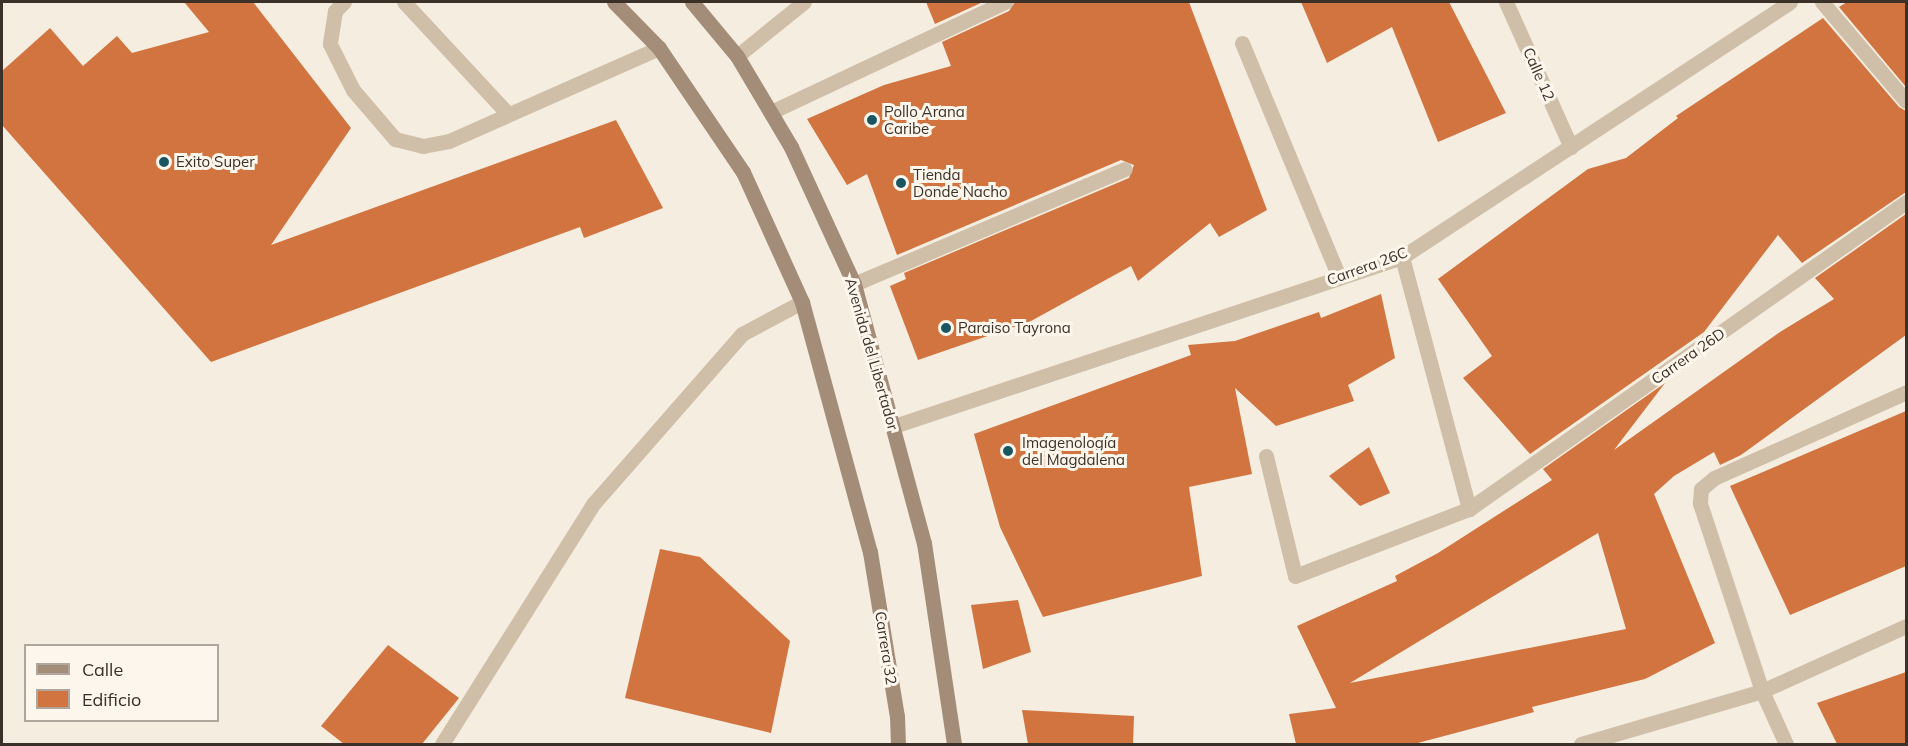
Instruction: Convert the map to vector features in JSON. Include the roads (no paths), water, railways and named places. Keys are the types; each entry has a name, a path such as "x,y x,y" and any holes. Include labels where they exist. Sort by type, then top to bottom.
{"main road":[{"path":"614,2 659,48 743,172 802,302"},
{"name":"Avenida del Libertador","path":"692,2 737,56 771,112 791,147 854,284 924,543 954,744"},
{"name":"Carrera 32","path":"802,302 870,552 897,716 898,744"}],"street":[{"path":"344,2 335,11 330,44 353,90 395,139 423,146 449,141 659,48"},
{"path":"404,2 508,114"},
{"path":"737,56 804,2"},
{"path":"771,112 1005,2"},
{"name":"Calle 12","path":"1506,2 1571,147"},
{"name":"Carrera 26C","path":"894,426 1402,257 1790,2"},
{"path":"1822,2 1906,101"},
{"path":"1242,43 1339,277"},
{"path":"854,284 1125,169"},
{"name":"Carrera 26D","path":"1266,456 1295,576 1469,509 1906,202"},
{"path":"1402,257 1469,509"},
{"path":"442,744 594,503 742,334 802,302"},
{"path":"1786,744 1762,691 1700,503 1701,489 1714,478 1906,392"},
{"path":"1581,744 1762,691 1906,626"}],"place":[{"name":"Pollo Arana Caribe","path":"872,120"},
{"name":"Exito Super","path":"164,162"},
{"name":"Tienda Donde Nacho","path":"901,183"},
{"name":"Paraiso Tayrona","path":"946,328"},
{"name":"Imagenología del Magdalena","path":"1008,451"}]}
